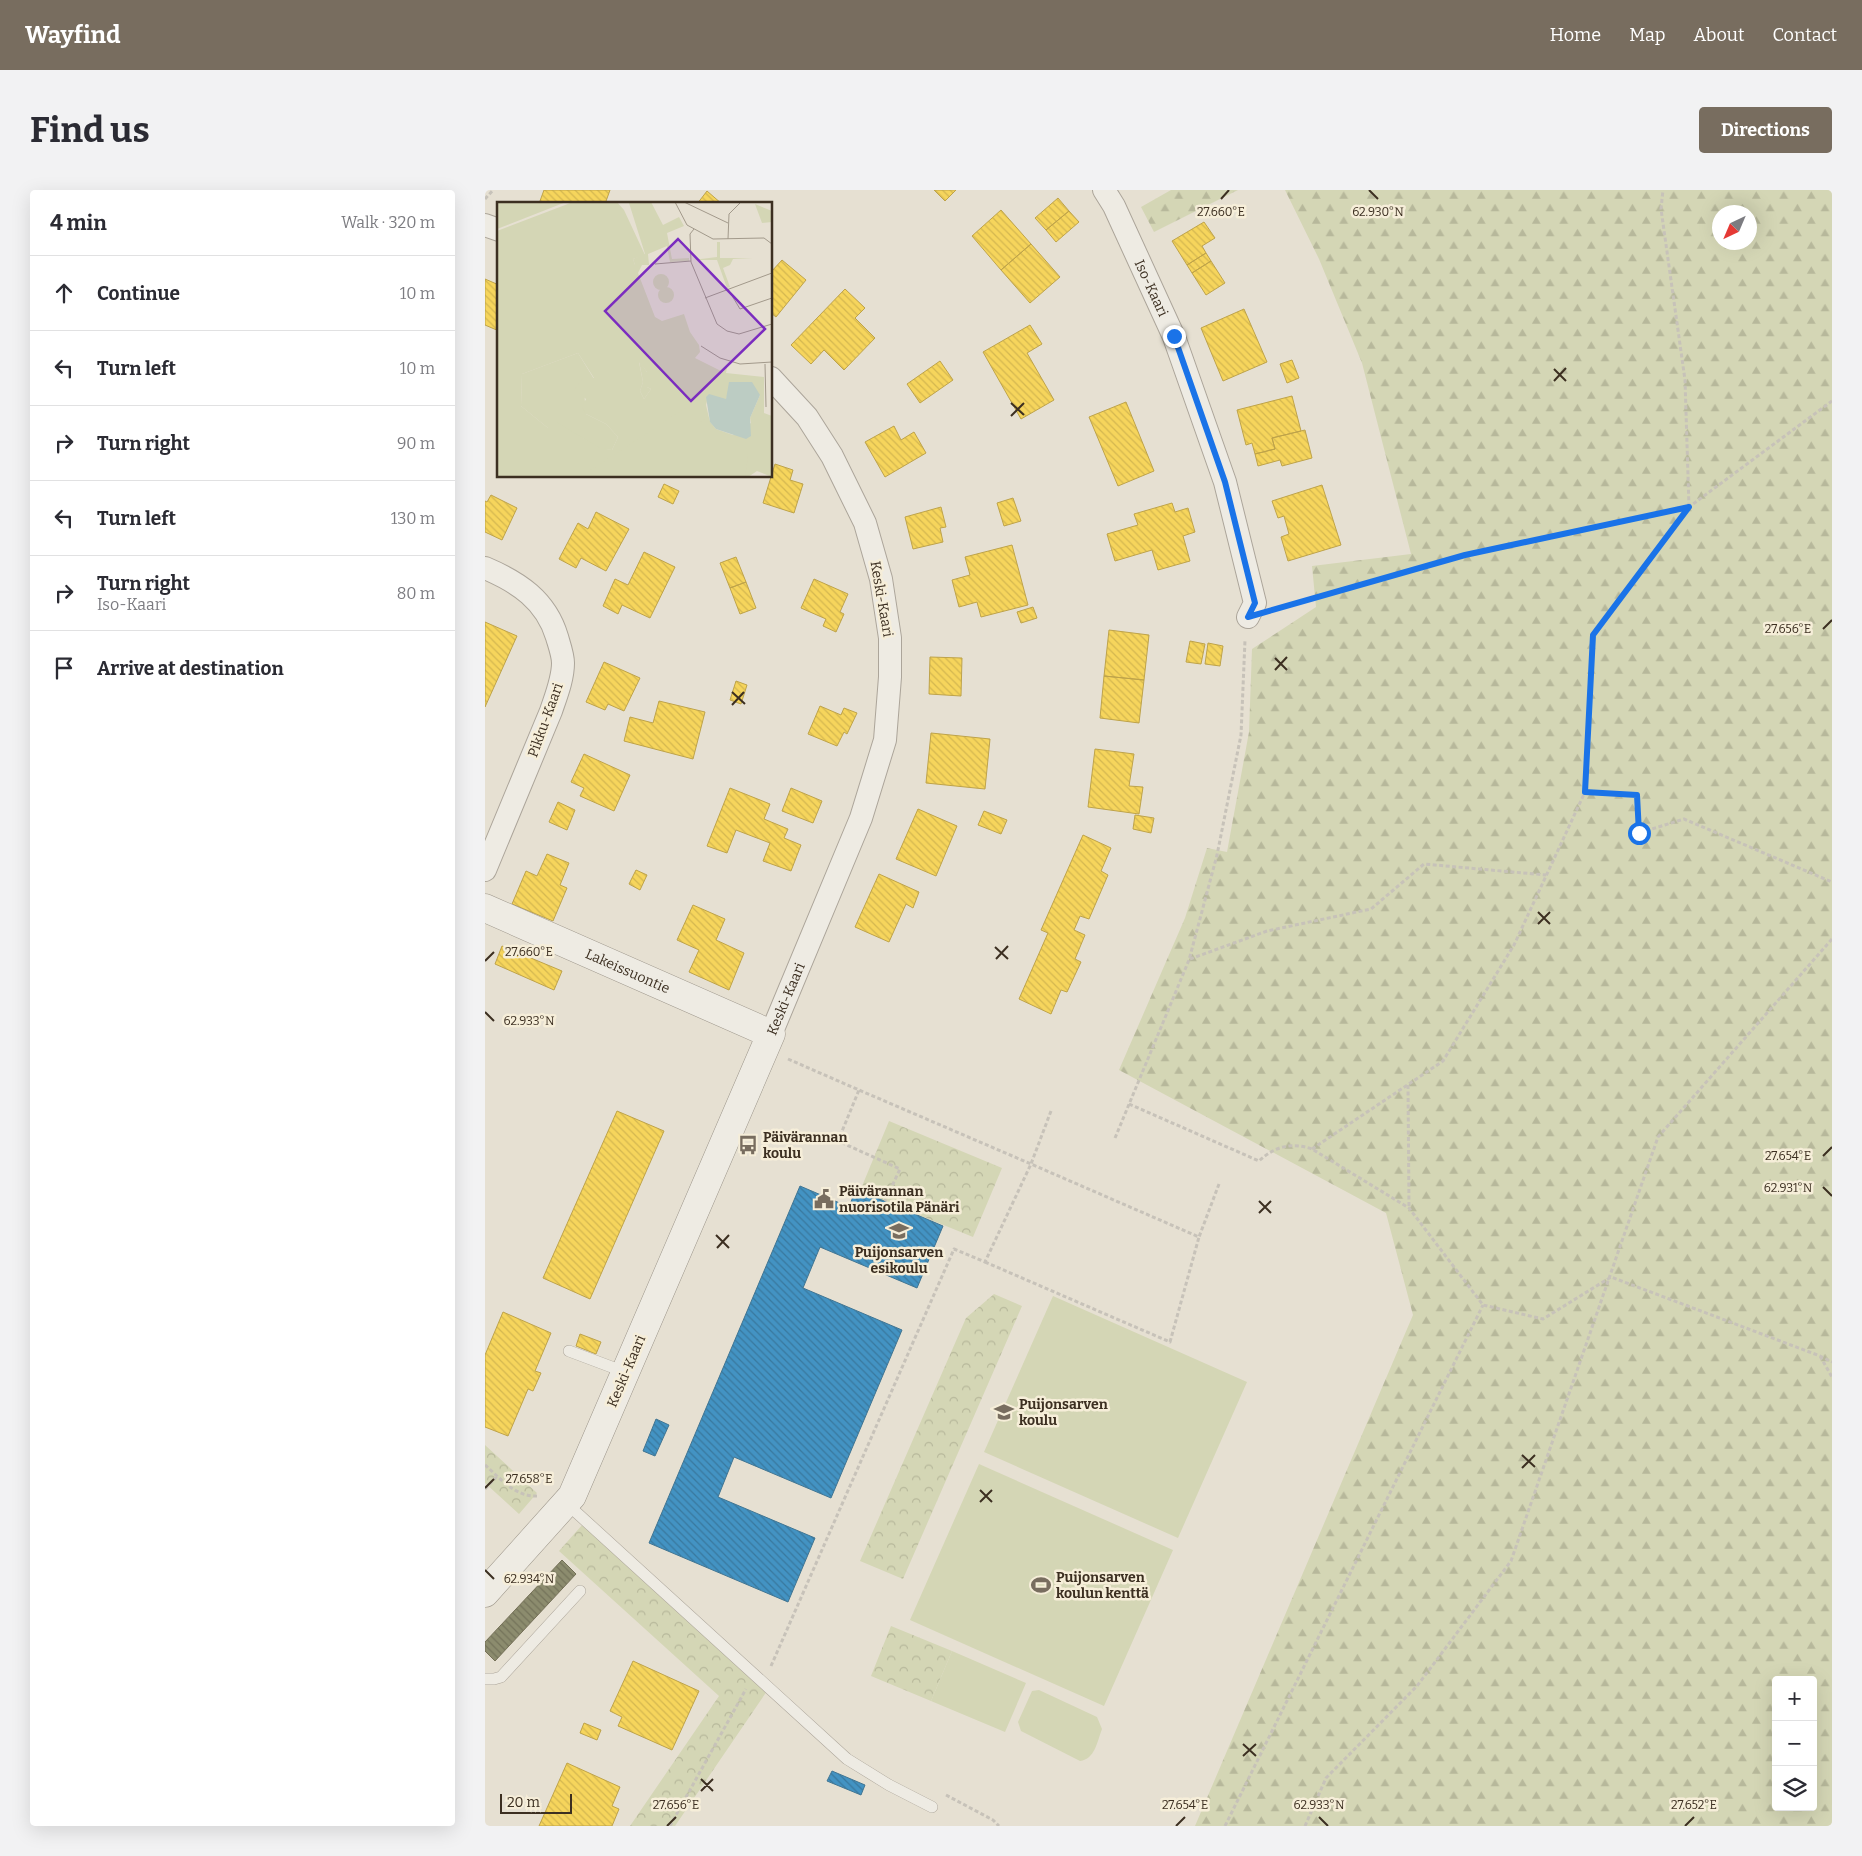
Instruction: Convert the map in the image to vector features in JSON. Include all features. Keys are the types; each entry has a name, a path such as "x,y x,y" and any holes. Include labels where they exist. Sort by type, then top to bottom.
{"street":[{"name":"Iso-Kaari","path":"1104,190 1114,206 1174,336 1225,482 1255,603 1248,617"},
{"path":"485,225 497,229"},
{"name":"Keski-Kaari","path":"485,1593 569,1500 771,1034 861,818 885,740 890,677 890,638 881,579 865,523 833,456 807,417 773,380"},
{"name":"Pikku-Kaari","path":"485,568 516,583 532,595 545,609 553,625 563,662 551,711 485,870"},
{"name":"Lakeissuontie","path":"485,908 771,1034"}],"lane":[{"path":"569,1351 625,1372"},
{"path":"569,1500 756,1669 847,1759 889,1785 932,1807"},
{"path":"485,1690 485,1679 494,1679 501,1676 580,1591"}],"path":[{"path":"485,199 493,190"},
{"path":"1663,190 1661,209 1685,380 1689,507"},
{"path":"1312,1149 1443,1061 1514,946 1585,792 1593,635 1689,507 1832,401"},
{"path":"1115,1138 1189,960 1217,855 1241,735 1245,640 1248,617 1465,555 1689,507"},
{"path":"1585,792 1637,795 1639,833 1684,819 1832,882"},
{"path":"1189,960 1267,931 1371,908 1424,864 1547,875"},
{"path":"1305,1826 1326,1778 1417,1686 1511,1561 1658,1137 1832,939"},
{"path":"785,1058 1199,1237"},
{"path":"1408,1085 1409,1208"},
{"path":"859,1090 838,1142 900,1169 885,1201"},
{"path":"1129,1104 1259,1162 1267,1154 1279,1148 1299,1144 1312,1149 1409,1208 1483,1305 1543,1319 1611,1277"},
{"path":"985,1262 1031,1164 1051,1111"},
{"path":"670,1826 756,1669 769,1672 954,1249 1170,1342 1199,1237 1219,1184"},
{"path":"1611,1277 1832,1362"},
{"path":"1225,1826 1483,1305"},
{"path":"1820,1356 1832,1377"},
{"path":"485,1465 515,1491 528,1496 554,1495 569,1500"},
{"path":"485,1490 497,1476"},
{"path":"943,1793 993,1820 999,1826"}],"green space":[{"path":"1171,190 1238,190 1154,232 1141,207"},
{"path":"1285,190 1832,190 1832,1826 1195,1826 1413,1315 1386,1213 1119,1070 1185,918 1207,848 1227,852 1249,732 1252,649 1316,607 1312,566 1411,554 1362,363 1319,259"},
{"path":"889,1121 1002,1168 973,1237 860,1191"},
{"path":"994,1294 1022,1306 903,1579 860,1561 966,1318"},
{"path":"1053,1296 1247,1382 1178,1538 984,1452"},
{"path":"485,1445 537,1493 519,1514 485,1483"},
{"name":"Puijonsarven koulun kenttä","path":"979,1464 1173,1550 1104,1706 910,1620"},
{"path":"583,1524 767,1691 675,1826 630,1826 719,1696 559,1551"},
{"path":"891,1626 952,1651 931,1701 871,1676"},
{"path":"952,1651 1026,1683 1005,1732 931,1701"},
{"path":"1039,1690 1097,1717 1102,1729 1095,1749 1085,1760 1080,1761 1021,1731 1018,1722 1032,1691"}],"building: Homes":[{"path":"544,190 610,190 606,202 540,201"},
{"path":"934,190 956,190 945,201"},
{"path":"707,191 720,202 699,202"},
{"path":"1058,198 1069,211 1046,230 1035,218"},
{"path":"1001,210 1031,244 1001,270 972,236"},
{"path":"1069,211 1079,222 1056,242 1046,230"},
{"path":"1204,222 1215,238 1202,246 1206,253 1187,265 1172,241"},
{"path":"1031,244 1060,277 1030,303 1001,270"},
{"path":"1206,253 1211,261 1192,273 1187,265"},
{"path":"782,260 806,280 776,317 773,315 773,270"},
{"path":"1211,261 1225,283 1206,295 1192,273"},
{"path":"485,279 497,284 497,330 485,325"},
{"path":"845,289 865,308 855,318 875,338 844,370 824,350 811,364 791,345"},
{"path":"1244,309 1267,362 1223,381 1201,328"},
{"path":"1030,325 1042,344 1027,353 1054,400 1021,419 983,352"},
{"path":"1292,360 1299,378 1287,383 1280,364"},
{"path":"940,361 953,380 920,403 907,384"},
{"path":"1292,396 1301,431 1272,438 1275,449 1255,454 1252,443 1246,445 1237,410"},
{"path":"1126,402 1154,471 1118,486 1089,417"},
{"path":"894,426 901,440 914,432 926,453 885,477 865,442"},
{"path":"1305,430 1312,458 1282,466 1280,460 1258,466 1255,454 1275,449 1272,438"},
{"path":"775,464 793,470 790,480 803,484 794,513 763,503 771,478 773,478"},
{"path":"664,484 679,491 673,504 658,497"},
{"path":"1322,485 1341,545 1288,561 1281,537 1289,534 1284,516 1278,518 1272,501"},
{"path":"491,495 517,508 502,540 485,532 485,501 487,502"},
{"path":"1013,498 1021,521 1004,526 997,503"},
{"path":"1172,503 1175,512 1188,508 1195,532 1183,536 1190,561 1158,570 1152,550 1115,561 1107,534 1138,525 1134,514"},
{"path":"941,507 946,527 940,528 943,542 913,549 905,517"},
{"path":"596,512 629,529 606,571 581,558 576,568 559,559 578,523 588,529"},
{"path":"1012,545 1028,605 981,617 977,602 959,607 952,580 970,575 965,557"},
{"path":"644,552 675,567 650,618 622,605 618,614 603,606 615,579 628,585"},
{"path":"736,557 746,582 730,588 720,563"},
{"path":"814,579 848,594 840,612 844,614 836,632 823,626 826,619 801,608"},
{"path":"746,582 756,608 740,614 730,588"},
{"path":"1033,607 1037,618 1021,623 1017,612"},
{"path":"485,622 517,636 485,707"},
{"path":"1109,630 1149,635 1144,680 1104,676"},
{"path":"1190,641 1205,644 1201,664 1186,662"},
{"path":"1208,643 1223,646 1220,666 1205,664"},
{"path":"930,657 962,658 961,696 929,694"},
{"path":"604,662 640,678 624,711 608,704 605,710 586,702"},
{"path":"1104,676 1144,680 1139,723 1100,718"},
{"path":"736,681 747,685 741,704 730,700"},
{"path":"659,701 705,712 693,759 624,741 630,717 653,723"},
{"path":"820,706 841,715 844,708 857,713 847,734 844,732 837,746 808,734"},
{"path":"931,733 990,739 985,789 926,783"},
{"path":"1095,749 1134,754 1129,786 1143,787 1139,814 1088,807"},
{"path":"584,754 630,775 614,811 580,796 584,788 571,782"},
{"path":"730,788 770,804 764,819 788,829 784,838 801,845 791,871 763,861 770,843 736,830 727,853 707,846"},
{"path":"791,788 822,801 813,823 782,811"},
{"path":"558,802 575,810 567,830 549,822"},
{"path":"918,809 957,826 936,876 896,859"},
{"path":"984,811 1007,820 1001,834 978,825"},
{"path":"1135,815 1154,818 1151,833 1133,829"},
{"path":"1083,835 1111,848 1101,871 1108,875 1089,919 1080,916 1074,930 1085,935 1075,959 1081,962 1067,992 1061,990 1051,1014 1019,999 1048,933 1041,930"},
{"path":"547,854 569,863 560,885 567,888 553,921 512,904 526,871 537,876"},
{"path":"636,870 647,875 640,890 629,884"},
{"path":"879,874 919,892 913,908 906,904 889,942 855,927"},
{"path":"693,905 725,919 716,940 744,953 729,990 689,972 699,950 677,940"},
{"path":"502,946 562,971 554,990 495,964"},
{"path":"617,1111 664,1131 590,1299 543,1278"},
{"path":"503,1312 551,1333 535,1371 541,1373 533,1391 528,1389 508,1436 485,1427 485,1355"},
{"path":"580,1334 601,1342 596,1354 576,1346"},
{"path":"633,1661 699,1691 672,1750 618,1726 622,1717 610,1711"},
{"path":"584,1723 601,1730 597,1740 580,1733"},
{"path":"567,1763 620,1787 612,1806 619,1809 612,1826 539,1826"}],"building: Schools":[{"path":"800,1186 849,1207 856,1189 943,1226 917,1288 820,1247 803,1288 902,1330 831,1498 734,1457 718,1497 815,1538 788,1602 649,1543"},
{"path":"656,1419 669,1425 655,1456 643,1451"},
{"path":"832,1771 865,1785 861,1795 827,1781"}],"building: Industry":[{"path":"562,1560 576,1574 495,1661 485,1651 485,1642"}],"place":[{"name":"Päivärannan koulu","path":"748,1145"},
{"name":"Päivärannan nuorisotila Pänäri","path":"824,1199"},
{"name":"Puijonsarven esikoulu","path":"899,1231"},
{"name":"Puijonsarven koulu","path":"1004,1412"},
{"name":"Puijonsarven koulun kenttä","path":"1041,1585"}],"route":[{"path":"1174,336 1225,482 1255,603 1248,617 1465,555 1689,507 1593,635 1585,792 1637,795 1639,833"}]}
